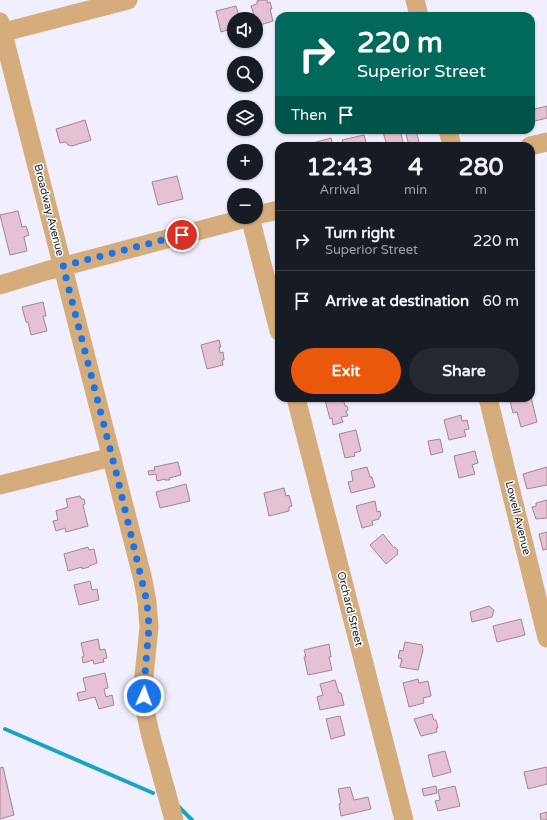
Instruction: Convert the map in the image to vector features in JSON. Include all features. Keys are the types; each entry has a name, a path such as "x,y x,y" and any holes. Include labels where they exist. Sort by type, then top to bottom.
{"street":[{"path":"1,29 128,0"},
{"path":"415,0 418,12"},
{"name":"Broadway Avenue","path":"1,29 112,457 147,602 149,627 144,686 144,706 174,820"},
{"path":"535,145 547,142"},
{"path":"263,213 275,211"},
{"path":"0,285 63,266 227,223"},
{"path":"252,224 275,315"},
{"name":"Orchard Street","path":"297,402 404,820"},
{"name":"Lowell Avenue","path":"489,402 547,638"},
{"path":"0,485 112,457"}],"building":[{"path":"267,0 268,3 270,2 273,21 263,24 263,12 253,12 251,6 257,4 257,1"},
{"path":"236,6 238,12 227,12 227,30 221,32 216,11"},
{"path":"547,106 547,118 535,121 535,109"},
{"path":"85,120 91,140 72,146 68,145 66,142 60,143 56,129"},
{"path":"384,134 401,134 403,142 386,142"},
{"path":"406,134 417,134 419,142 408,142"},
{"path":"364,135 366,142 343,142 342,140"},
{"path":"331,138 332,142 316,142"},
{"path":"177,176 183,199 158,205 152,182"},
{"path":"18,211 22,227 26,226 29,235 24,237 27,251 10,255 0,215"},
{"path":"43,302 46,316 43,316 47,331 31,335 22,307"},
{"path":"219,340 221,347 219,347 220,353 223,352 223,365 207,369 201,345"},
{"path":"326,402 344,402 345,406 347,406 348,410 346,411 348,416 341,417 343,422 333,425 332,418 330,419"},
{"path":"510,402 532,402 537,422 521,427 517,412 513,413"},
{"path":"461,415 462,421 467,420 469,429 464,430 466,436 449,440 444,420"},
{"path":"356,430 361,451 354,453 355,456 345,458 339,434"},
{"path":"440,439 443,452 431,455 428,441"},
{"path":"475,451 478,463 472,465 475,474 459,478 454,456"},
{"path":"178,462 181,475 169,478 170,480 165,479 157,481 156,474 149,475 148,471 155,470 154,467"},
{"path":"367,467 375,487 351,493 348,482 353,481 351,471"},
{"path":"547,467 547,485 527,489 523,474"},
{"path":"186,484 190,501 160,508 156,492"},
{"path":"284,488 286,496 289,495 292,506 289,507 289,511 269,516 264,493"},
{"path":"80,496 81,499 84,499 85,504 83,505 88,526 66,532 65,528 56,531 53,521 58,520 56,511 68,507 66,499"},
{"path":"547,500 547,518 536,519 532,507 536,506 536,503"},
{"path":"375,501 377,512 380,511 381,516 379,519 372,521 373,525 362,528 356,506"},
{"path":"547,532 547,549 543,550 539,534"},
{"path":"383,534 394,548 395,547 398,550 398,554 386,564 370,545"},
{"path":"88,547 89,550 94,549 97,563 82,569 82,567 68,571 64,554"},
{"path":"90,581 92,590 97,589 99,600 79,605 74,585"},
{"path":"489,606 494,610 492,617 472,622 470,612"},
{"path":"521,619 525,635 497,642 493,626"},
{"path":"98,639 100,650 105,649 107,658 103,659 104,662 94,664 93,660 83,663 82,657 84,656 81,643"},
{"path":"405,642 422,645 423,650 418,670 400,667 402,659 398,658 400,650 403,651"},
{"path":"329,644 331,657 329,657 332,670 308,675 304,650"},
{"path":"105,673 108,688 104,689 106,697 112,695 114,705 99,709 95,697 79,701 77,693 86,691 83,678"},
{"path":"418,679 419,683 428,681 431,696 423,698 424,703 409,707 403,683"},
{"path":"335,680 339,693 341,693 344,705 320,710 317,697 323,695 320,684"},
{"path":"432,714 434,720 436,720 438,728 436,728 437,732 421,736 414,719"},
{"path":"340,716 345,735 331,739 326,719"},
{"path":"445,751 451,772 433,777 428,755"},
{"path":"3,767 14,815 0,819 0,768"},
{"path":"547,767 547,784 528,789 524,772"},
{"path":"436,786 437,793 424,796 422,789"},
{"path":"455,786 460,806 438,811 435,801 440,800 438,790"},
{"path":"350,787 354,800 368,797 371,809 341,816 339,804 341,803 338,789"},
{"path":"547,812 547,820 541,820 540,814"}],"waterway":[{"path":"5,729 153,793"},
{"path":"178,806 192,820"}],"route":[{"path":"144,696 149,627 143,580 63,266 182,235"}]}
